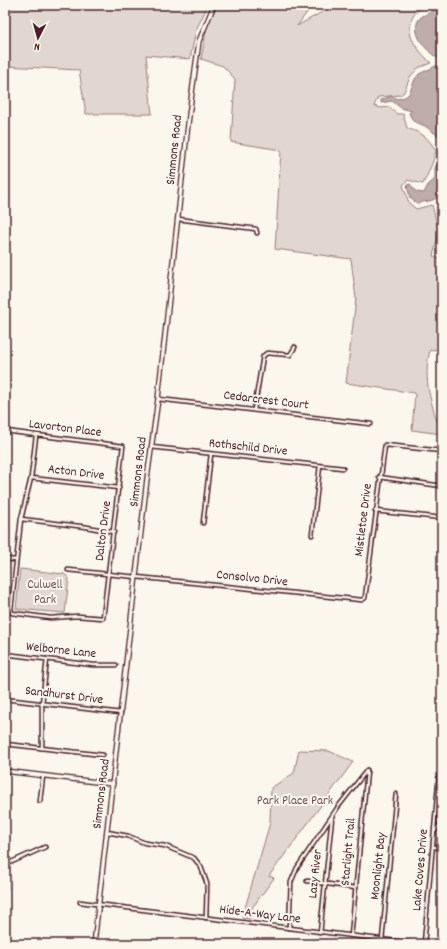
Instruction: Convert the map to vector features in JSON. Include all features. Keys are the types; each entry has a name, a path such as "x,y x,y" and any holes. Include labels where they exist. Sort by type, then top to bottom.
{"street":[{"name":"Simmons Road","path":"94,944 151,447 158,399 187,125 199,41 214,5"},
{"path":"178,219 256,229 257,233"},
{"path":"254,410 263,356 268,353 290,354 295,346"},
{"name":"Cedarcrest Court","path":"158,399 371,424"},
{"name":"Lavorton Place","path":"5,431 123,446"},
{"path":"5,559 16,560 21,519 31,478 36,436"},
{"name":"Mistletoe Drive","path":"365,598 379,478 385,445 442,451"},
{"name":"Dalton Drive","path":"16,560 10,606 12,613 51,618 78,616 103,618 123,446"},
{"name":"Rothschild Drive","path":"151,447 343,468"},
{"path":"203,524 211,454"},
{"path":"312,535 320,466"},
{"name":"Acton Drive","path":"31,478 119,488"},
{"path":"379,478 442,486"},
{"path":"375,511 442,518"},
{"path":"21,519 87,527 114,532"},
{"name":"Consolvo Drive","path":"68,570 358,601 365,598"},
{"name":"Welborne Lane","path":"5,654 93,665 116,665"},
{"path":"42,748 42,704 47,659"},
{"name":"Sandhurst Drive","path":"5,699 121,713"},
{"path":"5,744 103,755"},
{"name":"Starlight Trail","path":"332,817 367,770 351,936"},
{"path":"5,771 113,784"},
{"name":"Lake Coves Drive","path":"424,944 434,848 439,774"},
{"path":"40,801 43,776"},
{"name":"Moonlight Bay","path":"382,940 396,794"},
{"path":"289,928 291,882 296,868 332,817"},
{"name":"Lazy River","path":"320,933 332,817"},
{"path":"434,832 442,822"},
{"path":"107,832 128,836 145,843 165,846 194,858 201,867 207,884 206,918"},
{"path":"5,865 45,847"},
{"path":"434,848 442,848"},
{"path":"5,869 5,888"},
{"path":"306,881 356,888"},
{"name":"Hide-A-Way Lane","path":"80,902 320,933 419,944"}],"green space":[{"path":"5,5 208,5 196,30 190,59 146,55 152,114 86,114 79,70 5,66"},
{"path":"217,5 310,5 308,11 297,26 324,11 329,5 426,5 415,14 411,22 410,29 413,41 421,53 431,63 418,68 410,77 404,92 400,95 378,97 374,106 381,108 389,107 397,114 403,114 407,128 424,136 436,151 423,184 408,180 403,185 409,203 416,209 432,205 439,232 433,256 442,260 442,349 430,350 427,372 431,403 441,434 412,430 415,393 346,383 356,299 351,259 275,249 281,150 231,142 235,79 223,66 201,59 207,26"},
{"name":"Culwell Park","path":"20,569 64,574 69,578 65,613 16,609"},
{"name":"Park Place Park","path":"299,750 329,751 353,762 269,876 274,878 252,908 250,919 242,918 270,823 271,788 294,773"}],"shaded area":[{"path":"437,5 442,5 442,148 440,137 425,126 413,121 409,113 412,111 401,108 392,101 381,103 381,100 392,96 397,99 405,97 409,94 415,79 419,74 438,65 438,58 425,48 419,37 416,26 421,17 432,11"},
{"path":"442,158 442,227 437,208 439,199 436,198 418,204 410,198 407,185 410,184 416,192 424,193 428,185 435,179 435,167"}]}
